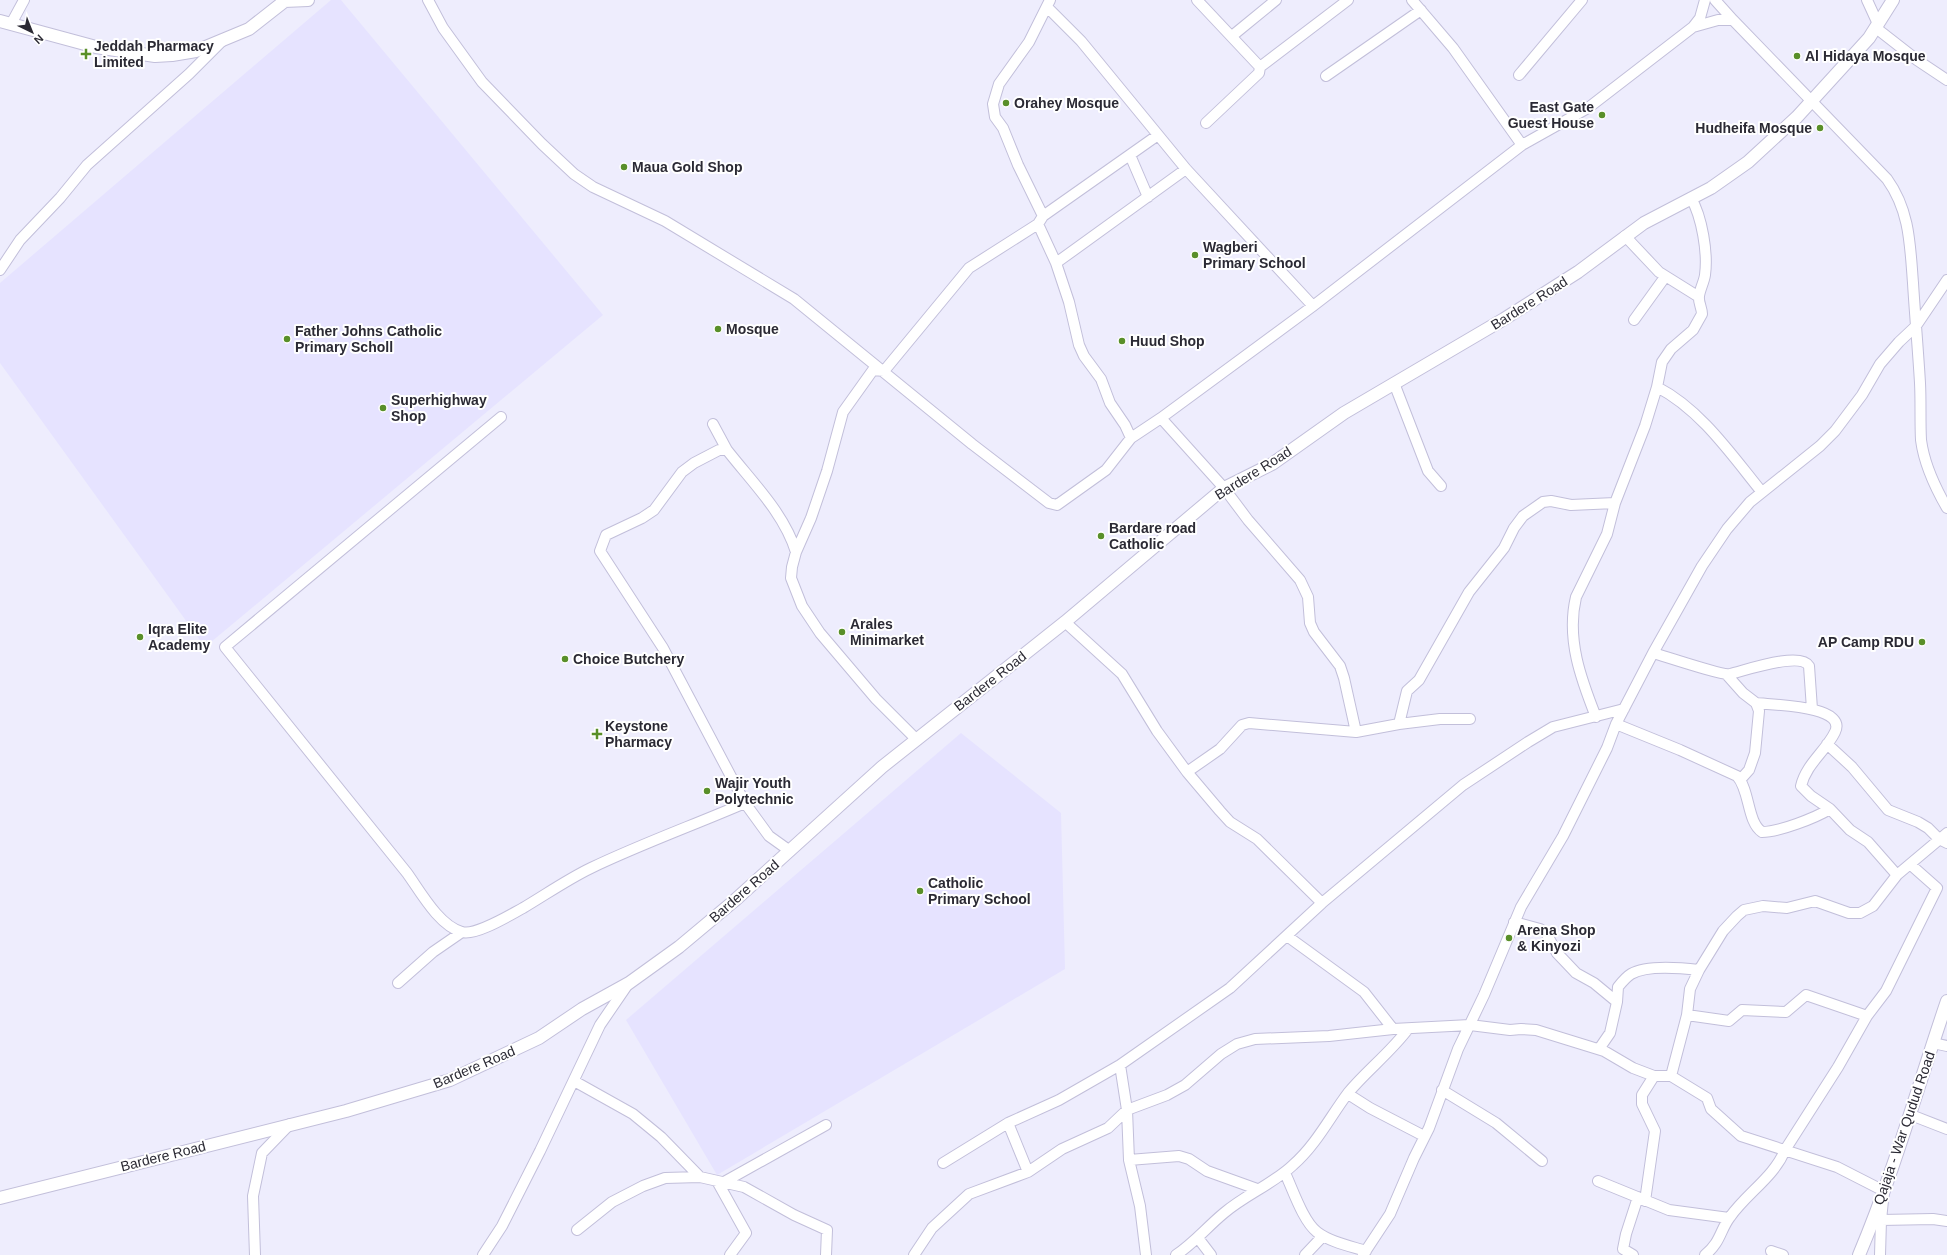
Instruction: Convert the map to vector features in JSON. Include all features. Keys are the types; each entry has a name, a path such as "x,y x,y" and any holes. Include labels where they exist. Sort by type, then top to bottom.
{"street":[{"path":"24,0 6,23 96,47 155,56 196,51 249,29 285,1 308,0"},
{"path":"428,0 443,28 482,82 542,144 574,174 593,187 665,221 794,299 972,444 1049,503 1057,505 1106,470 1131,438 1162,418 1313,306 1522,146 1588,108 1693,27 1700,18 1705,0"},
{"path":"1197,0 1260,67"},
{"path":"1232,36 1276,0"},
{"path":"1206,123 1258,73 1260,67 1348,0"},
{"path":"1412,0 1453,48 1522,146"},
{"path":"1519,75 1582,0"},
{"path":"1715,0 1732,20 1887,179 1897,193 1903,206 1908,231 1916,326 1921,397 1922,442 1929,467 1947,508"},
{"path":"1867,0 1877,26 1917,60 1947,80"},
{"name":"Bardere Road","path":"0,1198 354,1108 450,1080 539,1038 582,1009 629,983 679,947 790,851 842,802 917,740 1066,622 1224,488 1272,464 1344,413 1504,319 1589,265 1644,223 1711,188 1748,162 1811,102 1845,62 1869,38 1893,0"},
{"path":"1131,438 1125,425 1110,403 1101,379 1084,356 1079,345 1056,263 1041,220 1003,128 996,117 993,104 999,84 1029,42 1049,4 1186,169 1313,306"},
{"path":"1326,76 1421,10"},
{"path":"1693,27 1718,20 1732,20"},
{"path":"0,270 20,240 60,198 87,165 189,74 222,41"},
{"path":"884,371 969,268 1041,220 1158,135"},
{"path":"1130,155 1148,197"},
{"path":"1056,263 1186,169"},
{"path":"1596,717 1583,685 1573,644 1572,616 1576,597 1607,534 1615,503 1645,426 1657,387 1662,362 1665,356 1693,330 1702,314 1699,297 1705,276 1705,258 1698,214 1691,198"},
{"path":"1625,236 1653,268 1665,277 1699,297"},
{"path":"1634,320 1665,277"},
{"path":"1285,1173 1308,1221 1314,1229 1323,1236 1364,1253 1390,1214 1514,922 1563,836 1607,748 1616,724 1653,653 1714,547 1739,514 1761,491 1800,463 1835,431 1862,395 1880,364 1899,342 1916,326 1947,280"},
{"path":"884,371 873,370 844,412 812,518 796,552 791,578 802,606 820,633 871,694 917,740"},
{"path":"1394,383 1428,471 1441,486"},
{"path":"1657,387 1676,397 1700,419 1761,491"},
{"path":"501,417 226,647 407,872 438,915 447,924 462,932 469,933 478,930 511,914 590,868 745,803"},
{"path":"1162,418 1224,488 1248,520 1295,574 1305,590 1309,604 1310,623 1314,632 1340,666 1356,732"},
{"path":"712,424 727,450 770,505 791,537 796,552"},
{"path":"727,450 719,450 682,472 654,510 642,518 606,534 600,551 663,648 745,803 769,836 790,851"},
{"path":"1399,724 1407,691 1419,680 1469,592 1504,548 1514,528 1523,516 1543,502 1551,501 1571,505 1615,503"},
{"path":"1066,622 1122,674 1157,731 1187,772 1230,822 1257,839 1322,903"},
{"path":"1653,653 1727,675 1768,663 1793,661 1805,662 1809,666 1812,709"},
{"path":"1727,675 1742,693 1756,703 1812,709 1829,714 1836,723 1835,732 1815,759 1802,786 1811,796 1830,809 1850,830 1868,842 1897,875"},
{"path":"1740,780 1749,770 1755,753 1759,711 1756,703"},
{"path":"943,1163 1008,1123 1059,1100 1120,1064 1230,988 1322,903 1470,781 1545,732 1563,724 1624,709"},
{"path":"1187,772 1220,749 1242,726 1249,723 1356,732 1399,724 1440,719 1470,719"},
{"path":"1616,724 1734,774 1743,783 1755,824 1762,832 1781,828 1821,814 1830,809"},
{"path":"1671,1076 1687,1015 1690,989 1699,970 1723,931 1737,916 1744,910 1763,906 1787,908 1815,901 1849,913 1860,913 1873,906 1897,875 1944,839 1918,822 1888,810 1852,767 1827,744"},
{"path":"1705,1255 1713,1249 1722,1235 1729,1218 1779,1163 1785,1150 1838,1067 1867,1016 1886,991 1937,888 1911,865"},
{"path":"1514,922 1540,929 1546,933 1557,953 1576,973 1594,983 1617,1002"},
{"path":"398,983 433,952 462,932"},
{"path":"1287,936 1364,992 1393,1029"},
{"path":"1599,1050 1610,1033 1617,1002 1618,987 1624,980 1635,972 1675,968 1699,970"},
{"path":"484,1255 502,1226 574,1082 600,1025 629,983"},
{"path":"1687,1015 1729,1021 1742,1010 1786,1012 1806,995 1867,1016"},
{"name":"Qajaja - War Qudud Road","path":"1859,1255 1884,1191 1947,1001"},
{"path":"914,1255 932,1228 969,1194 1028,1172 1062,1149 1108,1128 1127,1110 1167,1095 1185,1085 1222,1054 1243,1042 1255,1039 1329,1036 1393,1029 1470,1025 1510,1030 1536,1030 1610,1053 1633,1068 1654,1076 1671,1076 1707,1098 1711,1109 1741,1136 1837,1167 1884,1191 1880,1255"},
{"path":"1176,1255 1198,1238 1223,1214 1256,1189 1285,1173 1304,1155 1348,1094 1394,1048 1408,1029"},
{"path":"1933,1043 1947,1046"},
{"path":"1120,1064 1127,1110 1129,1160 1140,1206 1146,1255"},
{"path":"1633,1255 1623,1249 1626,1234 1641,1199 1655,1131 1642,1104 1642,1095 1654,1076"},
{"path":"574,1082 633,1114 661,1137 700,1177"},
{"path":"1442,1090 1496,1123 1542,1161"},
{"path":"1348,1094 1370,1108 1424,1136"},
{"path":"1910,1115 1947,1128"},
{"path":"1008,1123 1028,1172"},
{"path":"255,1255 253,1196 262,1153 290,1124"},
{"path":"720,1182 826,1125"},
{"path":"1129,1160 1179,1156 1189,1159 1207,1171 1256,1189"},
{"path":"577,1230 612,1202 643,1186 665,1178 700,1177 744,1187 794,1215 827,1230 826,1255"},
{"path":"1598,1181 1669,1210 1729,1218"},
{"path":"720,1182 746,1233 730,1255"},
{"path":"1881,1220 1934,1219 1947,1221"},
{"path":"1305,1255 1323,1236"},
{"path":"1198,1238 1211,1255"},
{"path":"1771,1251 1783,1255"}],"shaded area":[{"name":"Father Johns Catholic Primary Scholl","path":"331,0 341,0 603,315 205,647 0,363 0,283"},
{"name":"Catholic Primary School","path":"961,733 1061,813 1065,969 717,1175 626,1020"}],"place":[{"name":"Jeddah Pharmacy Limited","path":"86,54"},
{"name":"Al Hidaya Mosque","path":"1797,56"},
{"name":"Orahey Mosque","path":"1006,103"},
{"name":"East Gate Guest House","path":"1602,115"},
{"name":"Hudheifa Mosque","path":"1820,128"},
{"name":"Maua Gold Shop","path":"624,167"},
{"name":"Wagberi Primary School","path":"1195,255"},
{"name":"Mosque","path":"718,329"},
{"name":"Father Johns Catholic Primary Scholl","path":"287,339"},
{"name":"Huud Shop","path":"1122,341"},
{"name":"Superhighway Shop","path":"383,408"},
{"name":"Bardare road Catholic","path":"1101,536"},
{"name":"Arales Minimarket","path":"842,632"},
{"name":"Iqra Elite Academy","path":"140,637"},
{"name":"AP Camp RDU","path":"1922,642"},
{"name":"Choice Butchery","path":"565,659"},
{"name":"Keystone Pharmacy","path":"597,734"},
{"name":"Wajir Youth Polytechnic","path":"707,791"},
{"name":"Catholic Primary School","path":"920,891"},
{"name":"Arena Shop & Kinyozi","path":"1509,938"}]}
